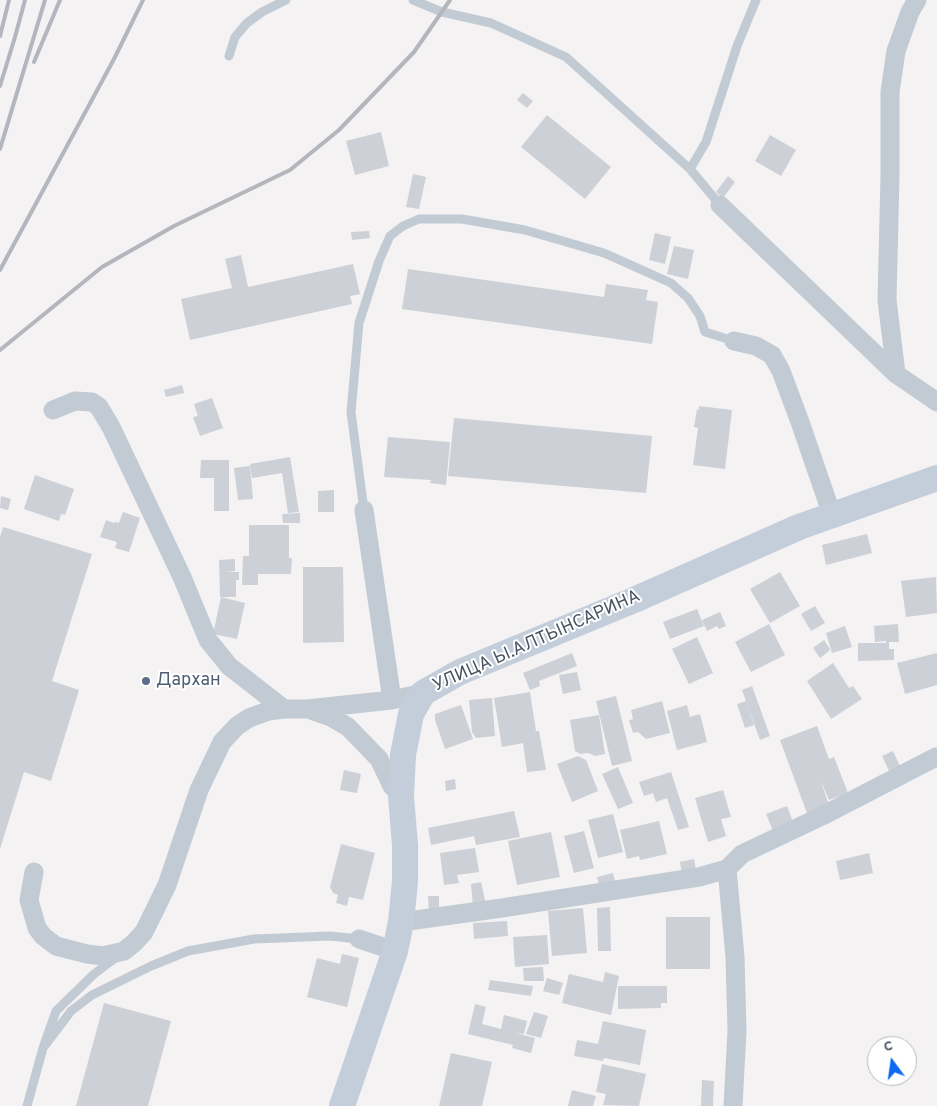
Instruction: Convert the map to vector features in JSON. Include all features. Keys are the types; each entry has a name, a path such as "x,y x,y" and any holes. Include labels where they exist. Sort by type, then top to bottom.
{"street":[{"path":"896,374 887,300 890,92 896,51 917,0"},
{"path":"720,205 896,374 937,402"},
{"path":"734,341 756,346 772,355 781,371 832,515"},
{"path":"53,410 75,401 92,402 99,407 111,427 182,577 208,640 229,666 284,709"},
{"name":"УЛИЦА Ы.АЛТЫНСАРИНА","path":"342,1106 395,951 401,922 405,881 401,796 403,755 411,714 422,693 460,672 832,515 937,478"},
{"path":"364,510 392,700"},
{"path":"34,872 29,900 37,928 43,936 56,946 87,954 103,956 124,951 144,932 166,885 199,790 222,742 237,726 249,718 268,711 392,700 422,693"},
{"path":"307,709 331,717 348,727 378,759 392,786 401,796"},
{"path":"401,922 689,878 727,869 742,854 822,816 936,757"},
{"path":"727,869 735,957 737,1032 733,1106"},
{"path":"359,939 395,951"}],"lane":[{"path":"229,56 236,37 247,23 262,12 286,0"},
{"path":"413,0 442,12 491,23 566,58 690,169 720,205"},
{"path":"690,169 706,142 737,46 756,0"},
{"path":"364,510 351,412 359,323 379,261 390,236 403,226 418,219 471,220 525,230 604,253 671,283 688,298 700,316 705,332 734,341"},
{"path":"43,1048 71,1011 92,995 188,951 254,939 330,936 359,939"},
{"path":"27,1106 43,1048 56,1011 94,974 124,951"}],"building":[{"path":"523,93 533,101 527,108 517,100"},
{"path":"547,115 611,167 585,199 521,147"},
{"path":"381,132 389,166 355,175 346,141"},
{"path":"770,135 796,150 781,176 755,161"},
{"path":"413,174 426,177 419,209 406,207"},
{"path":"728,176 735,182 723,198 716,192"},
{"path":"369,231 370,238 352,240 351,232"},
{"path":"655,233 671,237 665,264 649,260"},
{"path":"674,246 694,250 688,279 667,274"},
{"path":"241,255 248,287 353,264 360,294 350,296 352,304 190,340 181,299 232,288 225,259"},
{"path":"408,269 604,297 606,284 648,290 646,300 658,302 652,344 402,309"},
{"path":"182,385 184,393 166,397 164,390"},
{"path":"212,398 223,428 200,436 193,417 198,416 194,404"},
{"path":"699,406 732,410 725,469 693,465 698,428 694,427"},
{"path":"454,418 652,436 646,493 448,476"},
{"path":"388,437 450,442 446,485 430,483 431,480 384,477"},
{"path":"290,457 299,512 288,513 282,473 252,478 250,464"},
{"path":"201,460 229,460 229,511 214,511 214,478 200,478"},
{"path":"250,466 253,499 238,500 234,468"},
{"path":"35,475 74,489 65,515 61,514 59,521 24,509"},
{"path":"334,490 334,512 318,512 318,491"},
{"path":"1,496 11,499 8,510 0,508"},
{"path":"123,512 140,518 129,552 115,548 117,542 100,537 106,520 119,523"},
{"path":"300,513 300,523 283,523 282,514"},
{"path":"249,525 289,525 289,558 292,558 291,574 258,574 258,585 242,585 243,556 249,556"},
{"path":"3,527 92,554 52,681 79,690 51,781 24,772 0,849 0,537"},
{"path":"867,534 872,553 826,565 822,545"},
{"path":"235,559 235,571 226,572 239,572 239,580 236,580 236,597 220,597 219,560"},
{"path":"303,567 343,567 344,642 303,643"},
{"path":"780,572 800,606 770,623 750,589"},
{"path":"936,577 937,613 906,617 901,581"},
{"path":"221,597 245,603 237,639 213,634"},
{"path":"815,606 825,623 811,631 801,614"},
{"path":"697,609 704,626 670,639 663,622"},
{"path":"720,612 726,626 719,629 717,626 707,631 702,620"},
{"path":"769,624 785,655 751,672 735,642"},
{"path":"898,624 899,642 889,642 889,649 894,649 894,660 858,661 858,643 886,643 886,641 875,642 874,626"},
{"path":"845,626 852,647 832,653 826,633"},
{"path":"697,637 713,673 689,684 672,649"},
{"path":"824,640 830,649 820,658 813,648"},
{"path":"572,653 577,666 539,681 540,686 530,690 523,673"},
{"path":"937,653 937,685 905,694 897,663"},
{"path":"833,663 849,688 853,686 862,699 831,719 807,681"},
{"path":"577,672 581,690 563,694 559,675"},
{"path":"752,686 770,736 760,740 742,690"},
{"path":"530,692 536,731 539,731 546,770 527,772 523,743 502,747 494,698"},
{"path":"616,696 632,761 612,766 596,701"},
{"path":"492,698 495,736 476,738 472,732 469,700"},
{"path":"662,701 670,733 646,739 638,732 633,733 629,720 633,719 631,710"},
{"path":"746,701 754,725 745,728 737,704"},
{"path":"461,705 473,739 445,749 435,720 435,714"},
{"path":"687,705 690,717 700,714 707,742 677,750 667,711"},
{"path":"599,715 605,754 595,756 588,753 580,754 575,751 570,720"},
{"path":"817,726 829,759 834,757 848,793 829,800 820,779 830,808 808,816 780,740"},
{"path":"893,751 901,768 890,773 882,756"},
{"path":"578,756 586,760 598,791 572,802 557,764"},
{"path":"618,767 633,803 618,809 602,774"},
{"path":"344,770 361,774 357,793 340,790"},
{"path":"671,772 689,827 678,830 667,798 656,802 653,793 644,796 639,782"},
{"path":"455,779 456,789 446,791 445,781"},
{"path":"723,790 731,817 721,819 726,836 708,842 695,798"},
{"path":"787,806 793,822 773,831 766,814"},
{"path":"514,811 520,837 476,845 474,836 431,845 428,828"},
{"path":"613,814 623,852 598,858 588,820"},
{"path":"659,821 667,854 640,860 639,856 627,859 620,830"},
{"path":"584,831 594,868 574,873 564,836"},
{"path":"551,832 560,877 517,885 508,841"},
{"path":"341,844 375,853 363,900 349,897 347,906 336,903 338,895 333,893 330,887"},
{"path":"475,848 479,872 457,875 459,883 444,885 440,853"},
{"path":"869,853 873,873 840,880 836,861"},
{"path":"694,859 696,870 682,873 680,862"},
{"path":"613,873 615,881 599,885 597,877"},
{"path":"481,882 486,905 473,907 471,884"},
{"path":"428,896 439,896 439,912 429,912"},
{"path":"610,907 611,951 598,951 597,908"},
{"path":"583,908 587,953 552,956 548,911"},
{"path":"666,917 710,917 710,969 666,969"},
{"path":"507,921 508,936 474,939 473,923"},
{"path":"547,935 549,964 515,967 513,937"},
{"path":"342,954 359,958 347,1007 307,997 317,958 340,964"},
{"path":"543,967 544,981 524,981 523,968"},
{"path":"605,972 619,976 611,1015 562,1003 569,974 603,982"},
{"path":"547,978 563,983 559,995 543,991"},
{"path":"490,980 533,986 531,996 488,990"},
{"path":"618,986 667,986 667,1003 661,1003 661,1008 618,1009"},
{"path":"104,1003 171,1021 148,1106 76,1106"},
{"path":"475,1004 486,1007 482,1024 501,1029 504,1015 527,1021 524,1034 516,1033 535,1038 531,1053 512,1048 513,1045 468,1034"},
{"path":"534,1012 548,1016 541,1038 526,1034"},
{"path":"603,1021 646,1030 640,1065 604,1058 603,1061 574,1056 577,1040 598,1044"},
{"path":"451,1053 492,1062 482,1106 439,1106"},
{"path":"602,1064 646,1074 639,1106 603,1105 606,1094 596,1092"},
{"path":"702,1080 714,1081 713,1106 701,1106"},
{"path":"572,1090 596,1096 593,1106 568,1106"}],"railway":[{"path":"0,36 9,0"},
{"path":"0,86 25,0"},
{"path":"0,149 45,0"},
{"path":"34,62 60,0"},
{"path":"0,270 114,59 143,0"},
{"path":"0,350 102,267 174,226 290,170 339,130 414,52 450,0"}],"place":[{"name":"Дархан","path":"146,681"}]}
